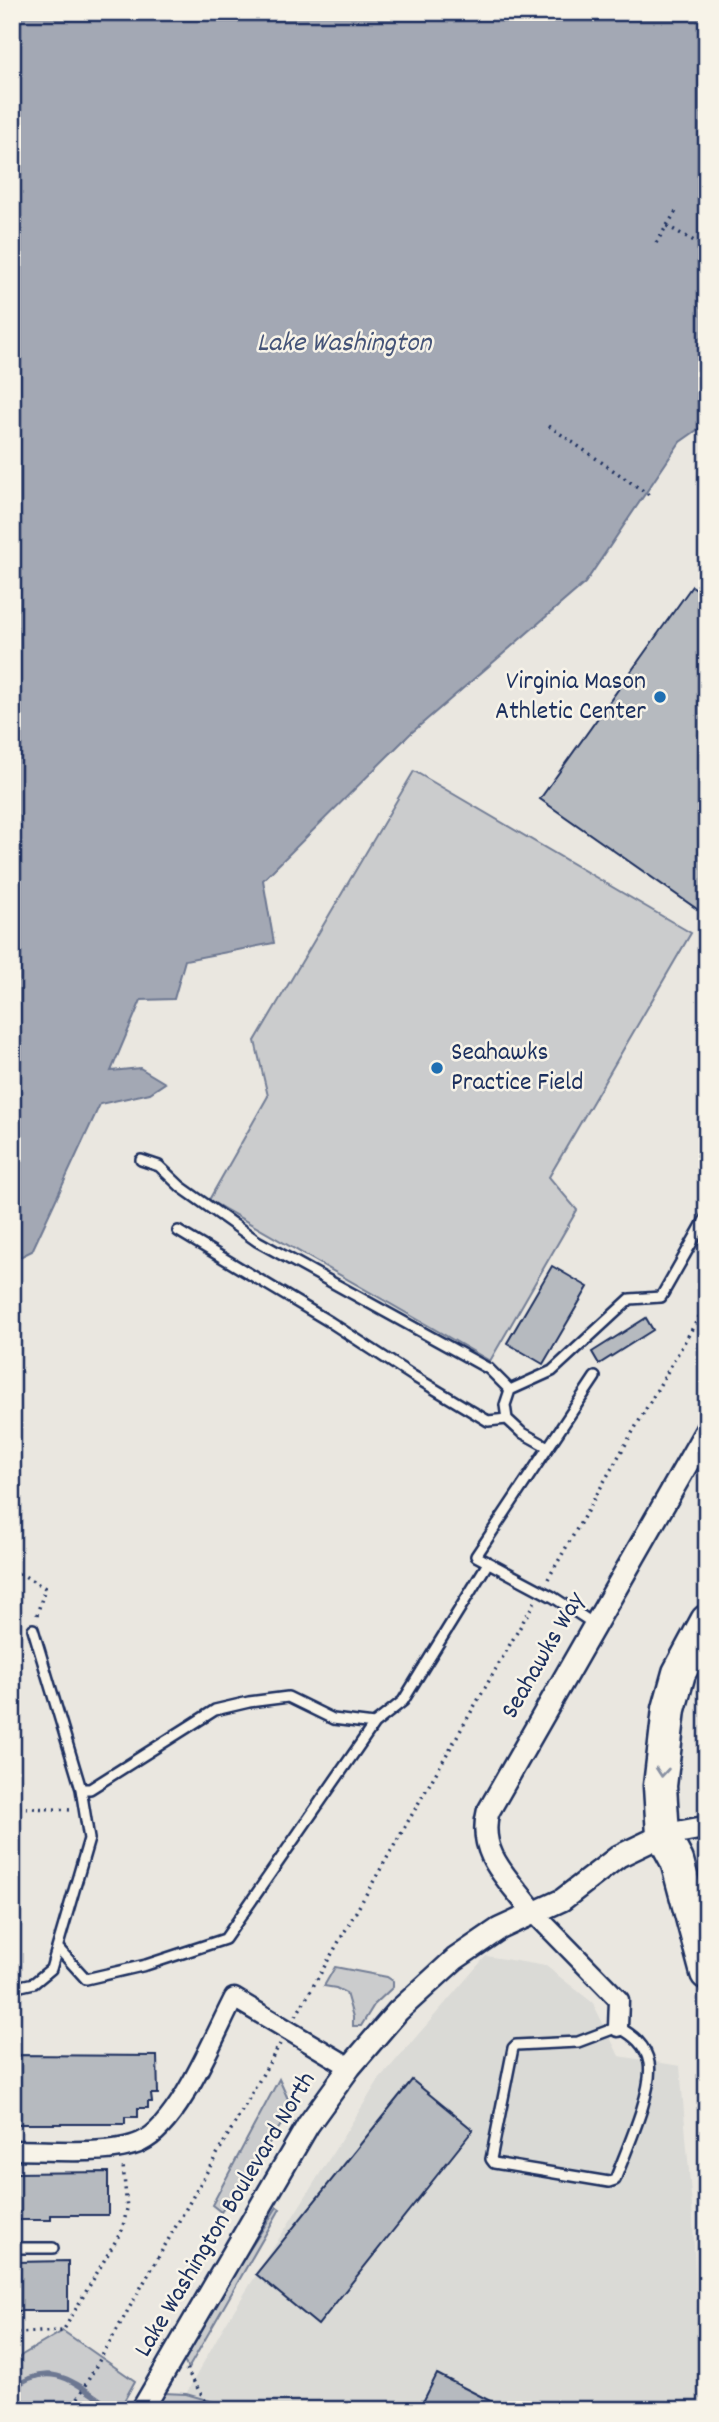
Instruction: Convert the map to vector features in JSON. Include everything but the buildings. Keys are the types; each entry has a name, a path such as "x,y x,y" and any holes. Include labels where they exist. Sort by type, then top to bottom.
{"highway":[{"path":"707,1621 679,1673 669,1709 660,1786 663,1835 677,1861 707,1973"}],"street":[{"name":"Seahawks Way","path":"533,1912 492,1859 484,1827 495,1798 707,1429"},
{"name":"Lake Washington Boulevard North","path":"142,2410 308,2125 350,2067 398,2011 455,1959 499,1929 562,1900 619,1856 663,1835 707,1827"},
{"path":"533,1912 620,2000 618,2027"},
{"path":"12,2150 121,2147 141,2142 161,2130 176,2110 234,1998 350,2067"}],"lane":[{"path":"141,1160 159,1166 181,1187 257,1241 489,1369 510,1390"},
{"path":"548,1447 521,1432 506,1419 505,1405 510,1390 552,1371 630,1299 661,1297 707,1216"},
{"path":"178,1231 488,1421 506,1419"},
{"path":"594,1624 553,1597 476,1556 595,1377"},
{"path":"58,1948 86,1979 146,1965 225,1939 374,1724 403,1701 488,1563"},
{"path":"12,1988 34,1983 51,1969 89,1839 81,1789 33,1629"},
{"path":"81,1789 90,1789 215,1710 249,1702 288,1697 333,1718 374,1724"},
{"path":"618,2027 636,2036 649,2063 646,2094 615,2180 609,2182 494,2163 491,2159 513,2048 516,2045 578,2042 618,2027"},
{"path":"12,2248 53,2248"}],"path":[{"path":"656,243 678,208"},
{"path":"667,226 707,248"},
{"path":"549,426 653,497"},
{"path":"546,1581 707,1303"},
{"path":"12,1575 21,1574 44,1588 33,1629"},
{"path":"296,2017 535,1600"},
{"path":"12,1807 85,1811"},
{"path":"71,2410 281,2043"},
{"path":"12,2337 16,2333 63,2331 122,2230 127,2209 121,2147"},
{"path":"175,2353 211,2410"}],"shaded area":[{"name":"Seahawks Practice Field","path":"414,771 691,933 549,1177 577,1210 490,1361 209,1200 268,1096 255,1041"},
{"path":"486,1956 546,1966 593,2003 619,2056 680,2066 693,2218 700,2410 242,2410 186,2394 221,2331 378,2081"},
{"path":"335,1967 387,1977 393,1981 393,1987 374,2005 361,2026 353,2026 346,1993 324,1986"},
{"path":"279,2079 292,2108 221,2212 212,2205"},
{"path":"277,2207 280,2209 188,2369 184,2361"},
{"path":"63,2331 135,2381 119,2410 12,2410 12,2365 22,2355"},
{"path":"163,2393 186,2394 242,2410 154,2410"}],"water":[{"name":"Lake Washington","path":"12,12 707,12 707,423 680,442 585,583 410,734 263,880 274,943 185,960 174,999 141,1000 111,1071 140,1068 165,1083 150,1093 100,1104 32,1251 12,1261"}],"waterway":[{"path":"12,2389 27,2379 53,2375 65,2378 115,2410"}],"place":[{"name":"Virginia Mason Athletic Center","path":"660,697"},
{"name":"Seahawks Practice Field","path":"437,1068"}]}
